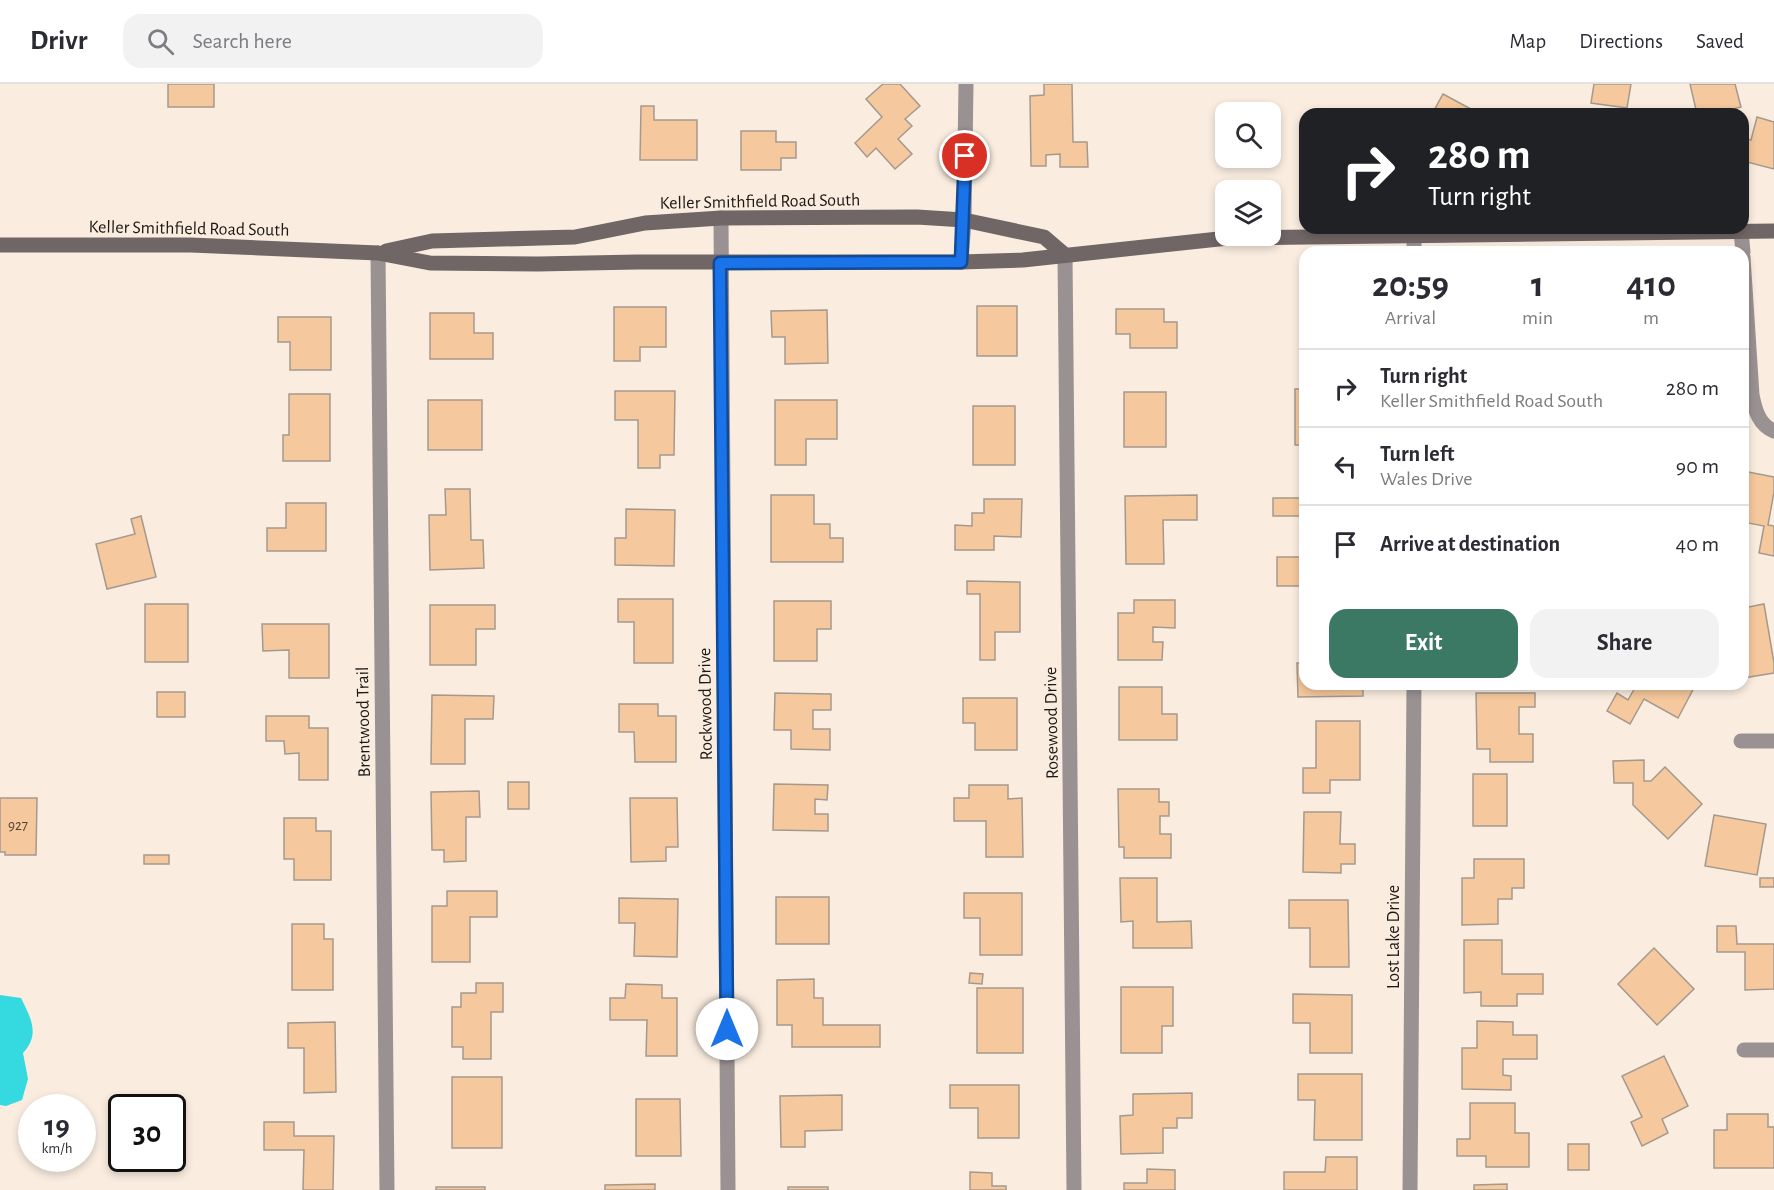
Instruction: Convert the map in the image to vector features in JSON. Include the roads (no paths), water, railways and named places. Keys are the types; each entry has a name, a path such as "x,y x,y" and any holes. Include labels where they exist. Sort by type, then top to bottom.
{"main road":[{"name":"Keller Smithfield Road South","path":"378,253 432,241 575,237 645,223 721,218 917,217 964,220 1044,237 1065,255"},
{"name":"Keller Smithfield Road South","path":"1749,231 1774,231"},
{"name":"Keller Smithfield Road South","path":"0,245 190,245 378,253 430,263 961,262 1023,260 1228,238 1544,234"}],"street":[{"path":"961,262 964,220 966,84"},
{"name":"Rockwood Drive","path":"721,218 728,1190"},
{"path":"1413,236 1413,246"},
{"name":"Brentwood Trail","path":"378,253 387,1190"},
{"name":"Rosewood Drive","path":"1065,255 1074,1190"},
{"path":"1749,349 1755,412 1767,429 1774,431"},
{"name":"Lost Lake Drive","path":"1410,1190 1413,690"},
{"path":"1741,741 1774,741"},
{"path":"1744,1050 1774,1050"}],"water":[{"path":"0,995 21,998 33,1032 32,1039 23,1053 28,1079 24,1094 18,1094 18,1102 6,1106 0,1105"}]}
